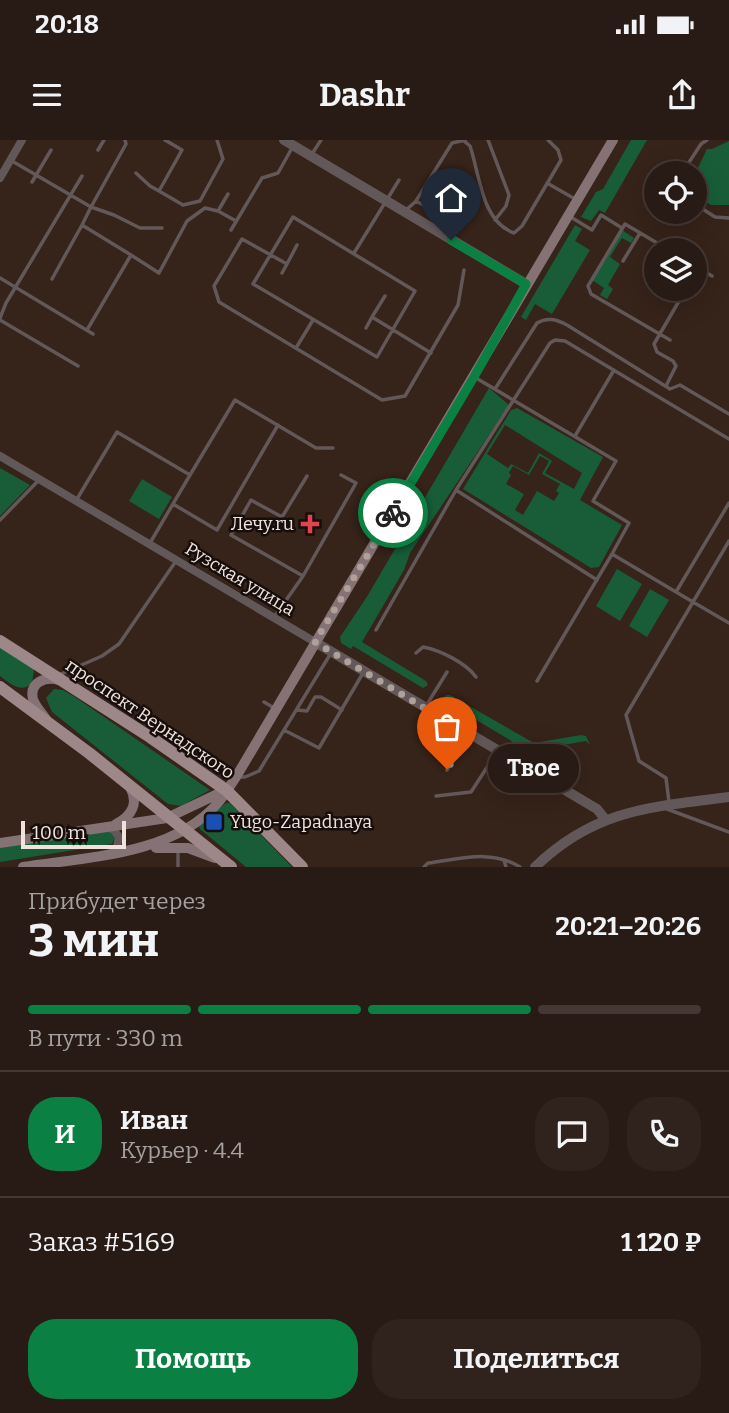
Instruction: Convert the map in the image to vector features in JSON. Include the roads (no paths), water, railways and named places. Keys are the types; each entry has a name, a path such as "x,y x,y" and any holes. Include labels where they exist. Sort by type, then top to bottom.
{"main road":[{"path":"142,848 185,830 219,803 613,140"},
{"name":"проспект Вернадского","path":"0,641 226,790 302,867"},
{"path":"49,722 34,703 32,697 35,686 50,678 71,686"},
{"path":"0,687 49,722 228,864"},
{"path":"109,826 128,817 133,808 135,798 126,782"},
{"path":"0,843 170,817 226,790"},
{"path":"23,867 142,848 178,847 199,851 228,864"}],"street":[{"path":"1,174 22,140"},
{"path":"284,140 526,284"},
{"name":"Рузская улица","path":"0,456 597,809 605,819"},
{"path":"535,867 565,842 605,819 658,806 729,797"},
{"path":"109,826 119,837 117,846 111,853"}],"lane":[{"path":"98,150 104,140"},
{"path":"52,279 125,140"},
{"path":"159,191 182,150 165,140"},
{"path":"136,173 150,186 183,205 200,201 223,159 217,140"},
{"path":"311,156 321,140"},
{"path":"488,140 509,195 506,206 495,220"},
{"path":"404,212 416,201 452,144 464,141 470,146 489,211 495,220 514,233 522,226 561,160 558,150 548,140"},
{"path":"690,161 701,144 707,140"},
{"path":"231,230 262,178 278,173 293,146"},
{"path":"32,182 51,150"},
{"path":"10,160 92,207 140,228 162,228"},
{"path":"78,366 0,319 82,176"},
{"path":"354,253 399,180"},
{"path":"547,183 577,200"},
{"path":"218,211 228,194"},
{"path":"416,201 452,221 451,240"},
{"path":"82,225 159,273 187,221 205,208 218,211 236,222"},
{"path":"707,212 715,217 729,218"},
{"path":"568,215 592,230 601,215 622,228"},
{"path":"293,216 354,253 415,291 377,357 253,284 293,216"},
{"path":"649,238 625,224 590,280 588,289 592,294 670,340"},
{"path":"623,261 640,233"},
{"path":"287,264 242,239 214,286 219,302 382,400 405,396 458,305 464,270"},
{"path":"282,273 297,246"},
{"path":"87,330 131,255"},
{"path":"707,273 712,276"},
{"path":"0,278 93,334"},
{"path":"366,328 385,296"},
{"path":"666,386 677,366 655,349 654,344 678,301"},
{"path":"372,317 431,353"},
{"path":"495,389 537,323 544,319 567,325 670,389 680,385 729,414"},
{"path":"296,348 313,320"},
{"path":"376,630 456,490 550,343 555,340 565,341 729,439"},
{"path":"575,436 614,370"},
{"path":"474,377 616,461 593,501 629,523 537,681"},
{"path":"149,544 235,400 316,448 333,448"},
{"path":"173,504 217,530 278,425"},
{"path":"76,501 117,432 190,475"},
{"path":"274,618 303,576 356,483 341,475"},
{"path":"303,576 231,535 251,500 282,517 307,476"},
{"path":"0,520 40,479"},
{"path":"456,490 597,580"},
{"path":"676,592 729,503"},
{"path":"670,804 666,778 639,761 626,715 729,541"},
{"path":"612,554 729,623"},
{"path":"56,676 102,656 119,645 177,560"},
{"path":"416,653 423,647 435,650 469,669 476,677"},
{"path":"236,777 245,777 259,771 332,652"},
{"path":"284,730 319,748 364,672"},
{"path":"425,708 447,672"},
{"path":"296,710 307,711 315,697 321,697 342,710"},
{"path":"264,702 276,710"},
{"path":"447,769 469,735"},
{"path":"436,796 471,792 497,752"},
{"path":"658,806 729,832"},
{"path":"178,847 178,867"},
{"path":"424,867 428,863 485,855 520,867"},
{"path":"503,860 506,867"}],"place":[{"name":"Лечу.ru","path":"310,524"},
{"name":"Твое","path":"447,769"},
{"name":"Yugo-Zapadnaya","path":"214,822"}]}
